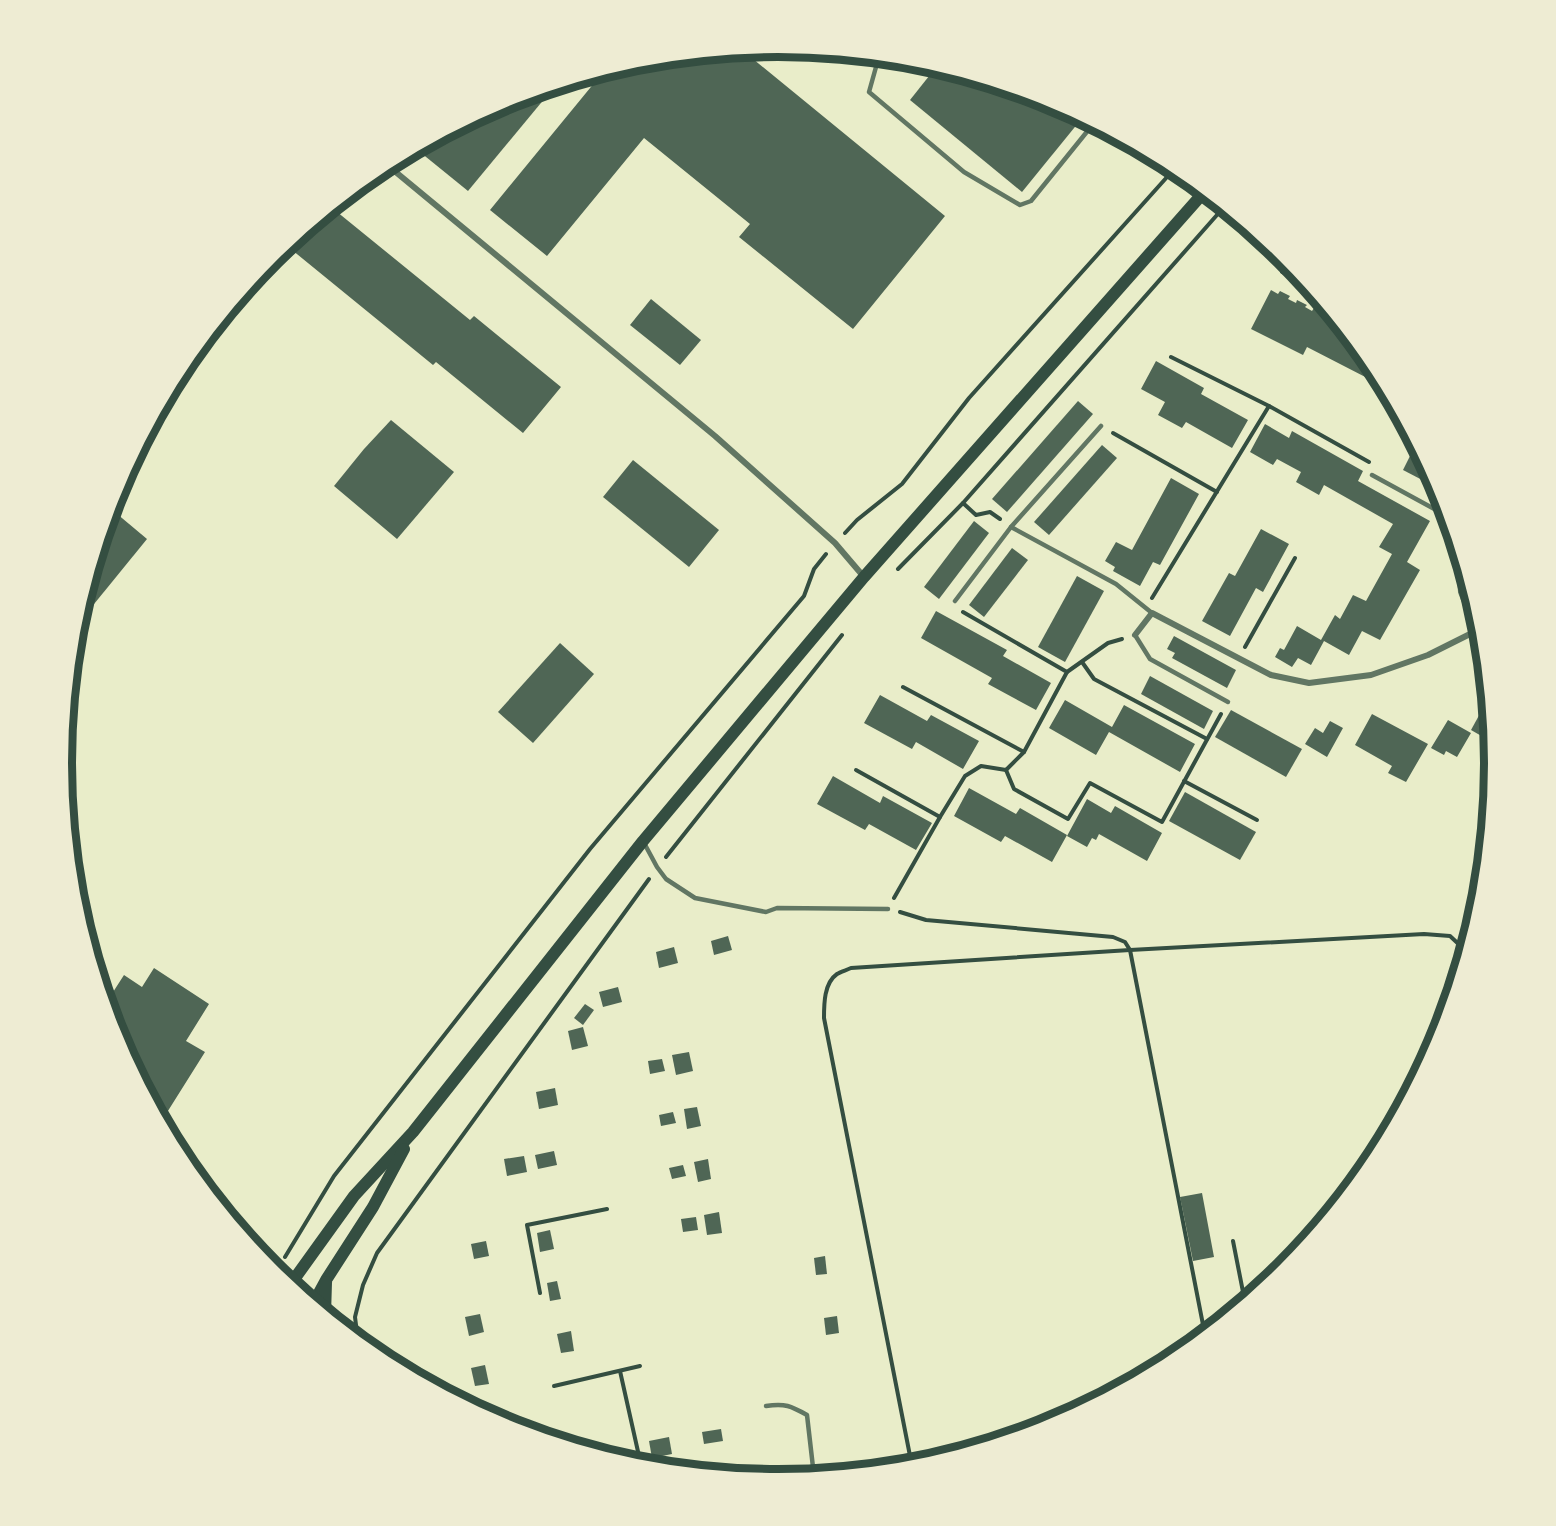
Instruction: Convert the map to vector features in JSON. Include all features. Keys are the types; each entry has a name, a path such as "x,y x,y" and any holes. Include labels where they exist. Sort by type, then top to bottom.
{"main road":[{"path":"295,1277 354,1196 413,1132 644,841 864,578 1200,197"},
{"path":"317,1297 373,1207 413,1132"},
{"path":"326,1280 326,1305"}],"street":[{"path":"394,171 715,436 835,543 864,578"},
{"path":"1460,581 1464,600"},
{"path":"1135,635 1149,611 1271,675 1309,683 1371,675 1428,655 1472,636"}],"lane":[{"path":"878,64 869,92 964,172 1020,205 1031,201 1089,129"},
{"path":"955,601 1011,527 1101,426"},
{"path":"1372,475 1437,510"},
{"path":"1011,527 1116,584 1149,611"},
{"path":"1135,635 1150,659 1228,702"},
{"path":"644,841 666,879 695,898 766,912 777,908 888,909"},
{"path":"766,1406 780,1404 791,1406 807,1415 813,1467"}],"path":[{"path":"281,1263 334,1176 590,849 804,596 814,569 835,543 857,520 902,484 969,398 1169,175"},
{"path":"893,574 963,503 1219,212"},
{"path":"1171,357 1269,406 1370,463 1372,475"},
{"path":"1149,611 1269,406"},
{"path":"1101,426 1217,492"},
{"path":"963,503 976,515 990,512 1011,527"},
{"path":"1239,659 1295,558"},
{"path":"955,601 963,612 1067,672"},
{"path":"357,1329 355,1317 363,1285 377,1253 657,867 843,634"},
{"path":"1006,770 1024,752 1067,672 1108,643 1135,635"},
{"path":"1082,662 1094,679 1207,739"},
{"path":"903,687 1024,752"},
{"path":"1006,770 1014,789 1068,819 1090,783 1162,822 1228,702"},
{"path":"1006,770 981,766 965,776 888,909 926,921 1113,937 1125,942 1130,950 1202,1327"},
{"path":"856,770 940,817"},
{"path":"1184,782 1257,820"},
{"path":"910,1456 824,1018 824,1002 828,987 836,975 851,968 1424,934 1450,936 1460,945"},
{"path":"540,1293 527,1225 607,1209"},
{"path":"1233,1242 1243,1294"},
{"path":"554,1386 640,1366"},
{"path":"620,1371 638,1455"}],"building":[{"path":"752,58 945,216 853,329 739,237 750,224 644,138 547,256 490,210 596,81 686,63"},
{"path":"930,74 1005,94 1077,124 1022,192 910,100"},
{"path":"547,96 468,191 422,154 466,130"},
{"path":"337,212 470,320 474,316 561,387 523,433 436,362 433,365 293,251"},
{"path":"1271,290 1278,294 1280,291 1290,296 1288,299 1307,305 1305,307 1312,311 1314,308 1320,311 1370,380 1307,347 1303,355 1251,329"},
{"path":"651,299 701,340 680,365 630,325"},
{"path":"1156,361 1204,388 1201,394 1248,420 1232,448 1186,422 1182,428 1158,415 1165,402 1141,389"},
{"path":"1078,401 1093,414 1007,512 992,499"},
{"path":"391,420 454,472 397,539 334,486"},
{"path":"1265,424 1289,438 1292,431 1363,471 1358,481 1430,521 1407,562 1420,570 1380,640 1362,631 1349,655 1324,641 1311,665 1298,658 1292,667 1275,657 1280,648 1284,650 1297,626 1321,640 1335,615 1340,619 1353,595 1366,601 1392,554 1379,547 1393,524 1324,485 1319,495 1296,482 1301,472 1277,459 1273,465 1250,452"},
{"path":"1102,445 1117,458 1049,535 1034,522"},
{"path":"1412,453 1425,481 1403,470"},
{"path":"633,460 719,530 689,567 603,497"},
{"path":"1171,478 1199,494 1160,565 1153,562 1140,586 1113,571 1115,567 1105,561 1116,542 1132,550"},
{"path":"118,514 147,539 90,609 96,580"},
{"path":"974,521 989,533 939,599 924,587"},
{"path":"1261,529 1289,544 1263,592 1256,588 1230,636 1202,621 1229,573 1235,576"},
{"path":"1012,548 1028,560 984,617 969,605"},
{"path":"1077,576 1104,591 1065,662 1038,647"},
{"path":"936,611 1007,650 1003,656 1051,683 1036,710 988,684 992,678 921,638"},
{"path":"1174,636 1236,670 1227,688 1172,658 1175,653 1167,649"},
{"path":"560,643 594,674 533,743 498,712"},
{"path":"1150,676 1213,711 1204,729 1141,694"},
{"path":"880,695 927,721 931,715 979,741 963,769 916,742 912,749 864,723"},
{"path":"1065,700 1112,727 1124,705 1195,744 1180,772 1109,732 1096,755 1049,728"},
{"path":"1231,710 1302,749 1286,777 1215,737"},
{"path":"1481,711 1483,737 1471,730"},
{"path":"1372,714 1428,744 1406,782 1388,773 1392,766 1355,745"},
{"path":"1448,720 1471,733 1457,757 1446,751 1444,755 1431,748"},
{"path":"1330,721 1343,728 1327,757 1305,744 1315,728 1323,733"},
{"path":"833,776 880,803 883,796 932,823 916,850 869,824 865,830 817,804"},
{"path":"969,788 1016,814 1020,808 1067,835 1052,862 1005,836 1001,842 954,816"},
{"path":"1185,792 1256,832 1240,860 1169,821"},
{"path":"1087,799 1111,813 1115,806 1162,833 1147,861 1099,834 1096,840 1092,838 1087,847 1067,836"},
{"path":"728,936 732,950 714,955 711,941"},
{"path":"674,947 678,963 659,968 656,952"},
{"path":"154,968 209,1004 186,1041 205,1052 166,1114 145,1075 111,995 124,975 142,987"},
{"path":"618,987 622,1002 603,1007 599,992"},
{"path":"585,1004 594,1010 583,1025 574,1018"},
{"path":"583,1027 588,1046 572,1050 568,1031"},
{"path":"689,1052 693,1071 676,1075 672,1055"},
{"path":"662,1059 665,1071 650,1074 648,1061"},
{"path":"555,1088 558,1105 539,1109 536,1092"},
{"path":"697,1107 701,1126 687,1129 684,1109"},
{"path":"673,1112 676,1123 661,1126 659,1115"},
{"path":"554,1151 557,1165 538,1169 535,1155"},
{"path":"524,1156 527,1172 507,1176 504,1159"},
{"path":"708,1159 711,1179 698,1182 694,1162"},
{"path":"683,1165 686,1176 672,1179 669,1168"},
{"path":"1202,1193 1214,1257 1193,1261 1180,1197"},
{"path":"719,1212 722,1233 707,1235 704,1215"},
{"path":"696,1217 698,1230 683,1232 681,1219"},
{"path":"550,1230 554,1249 540,1252 537,1233"},
{"path":"486,1241 489,1256 474,1259 471,1244"},
{"path":"825,1256 827,1274 816,1275 814,1258"},
{"path":"557,1281 561,1299 550,1301 547,1283"},
{"path":"480,1314 484,1332 469,1336 465,1317"},
{"path":"837,1316 839,1333 826,1335 824,1318"},
{"path":"571,1331 574,1351 561,1353 557,1334"},
{"path":"485,1365 489,1384 475,1386 471,1368"},
{"path":"721,1429 723,1441 704,1444 702,1432"},
{"path":"669,1437 672,1454 652,1457 649,1441"}]}
